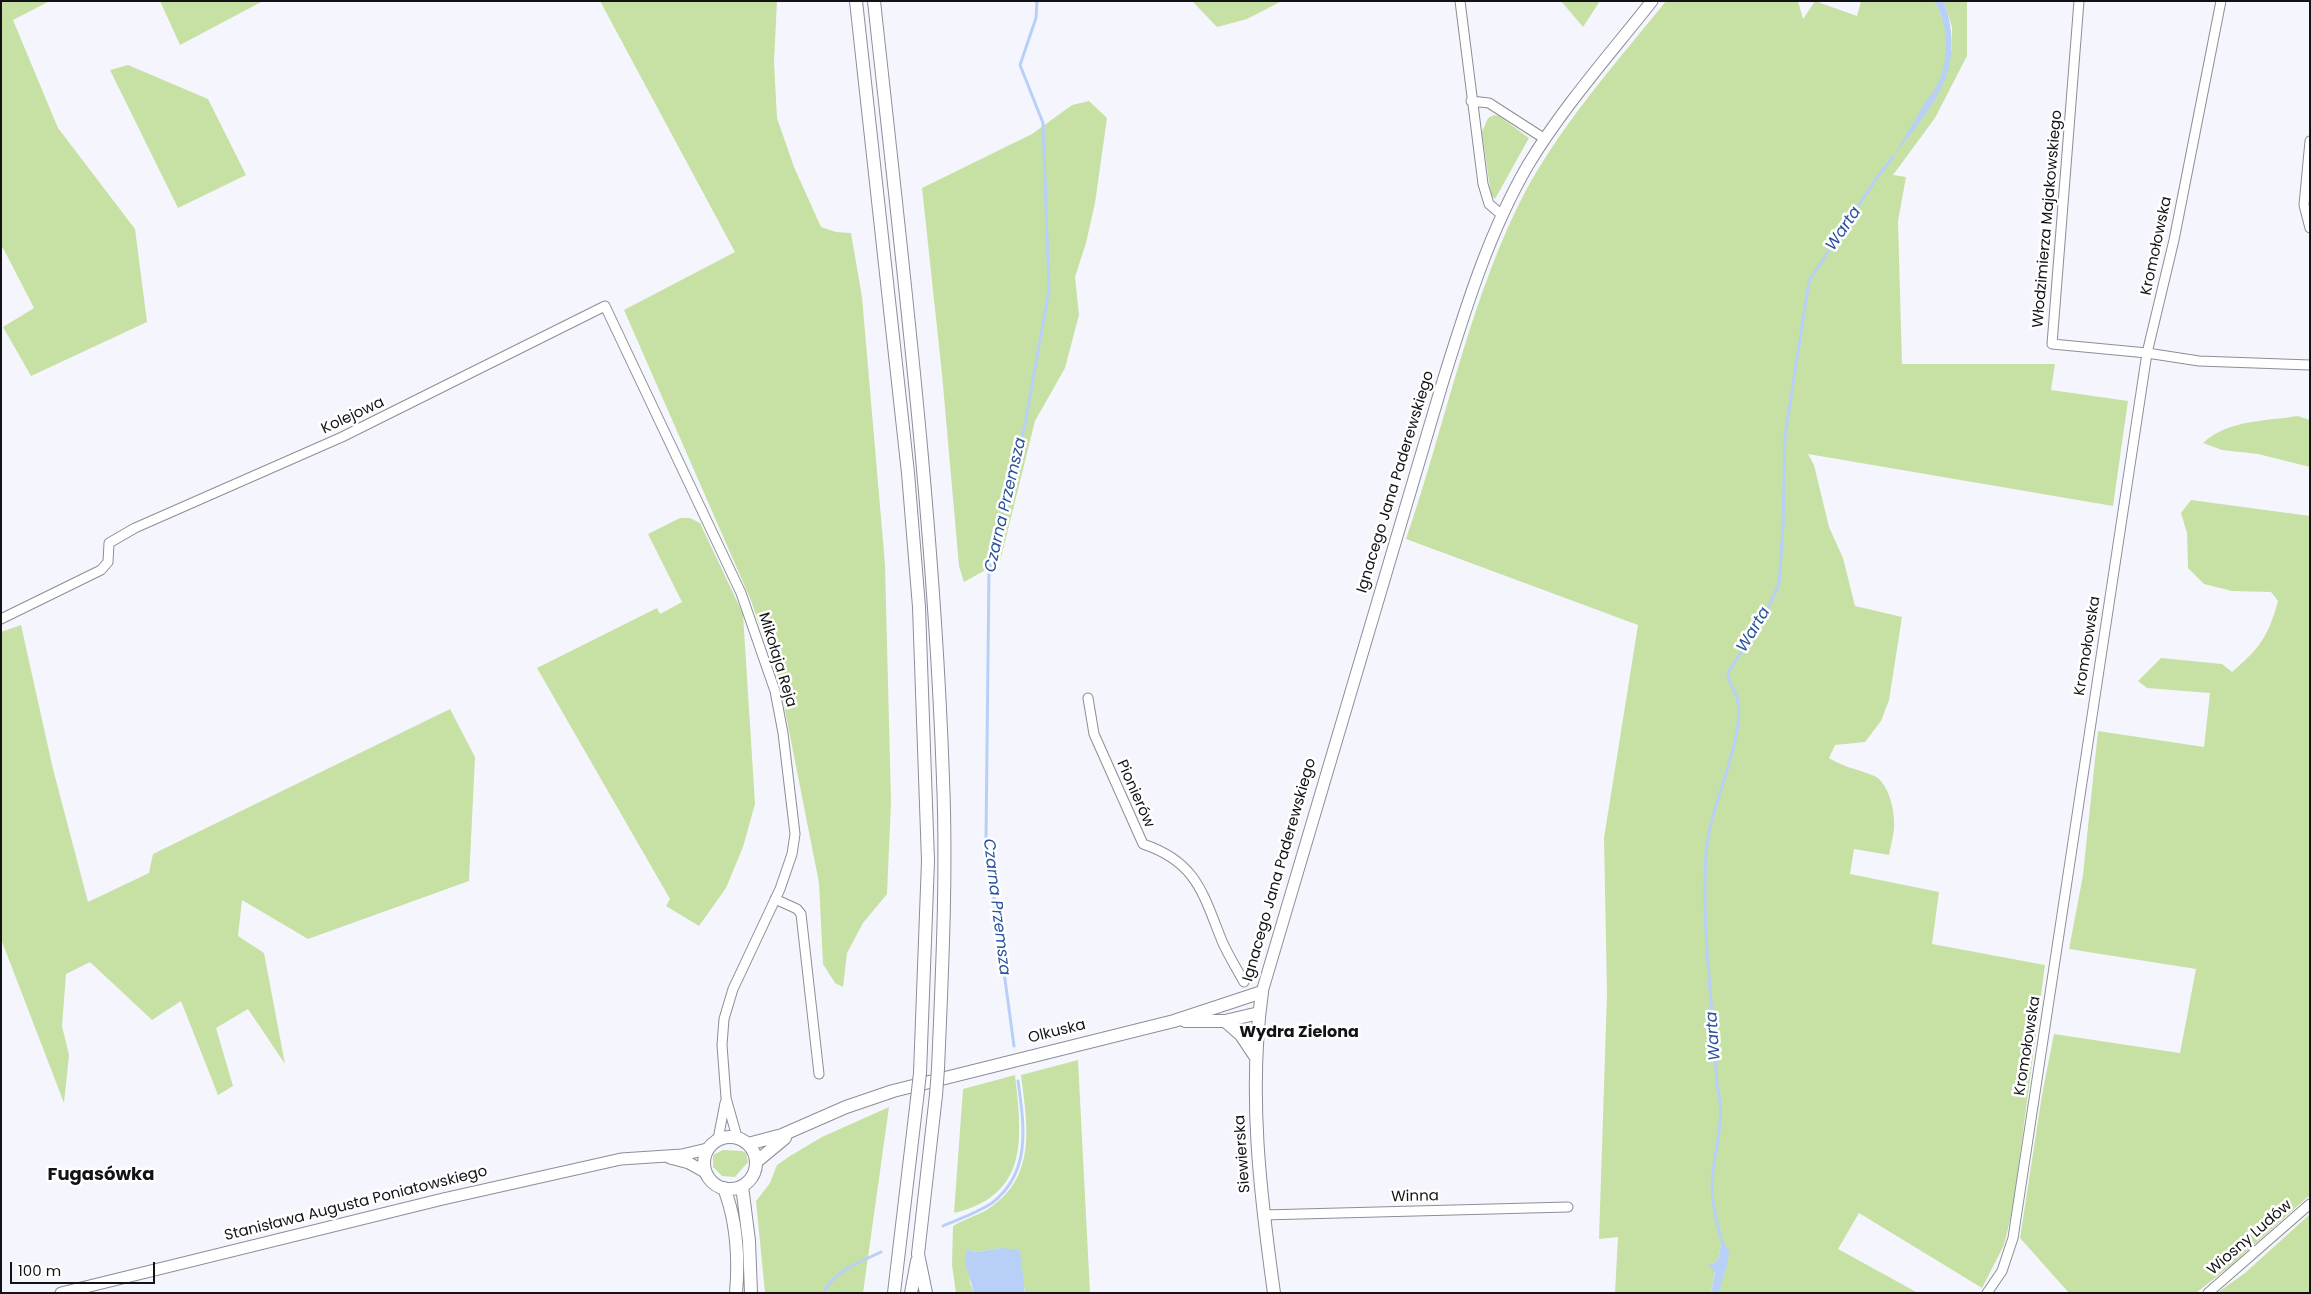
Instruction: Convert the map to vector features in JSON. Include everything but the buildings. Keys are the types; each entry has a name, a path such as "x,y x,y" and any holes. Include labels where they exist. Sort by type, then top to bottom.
{"main road":[{"path":"856,1 908,473 920,626 928,861 920,1073 894,1293"},
{"path":"874,1 930,548 943,781 944,883 938,1069 918,1254 911,1293"},
{"name":"Ignacego Jana Paderewskiego","path":"1259,1013 1262,992 1319,792 1451,355 1476,280 1502,215 1545,139 1652,1"},
{"name":"Olkuska","path":"799,1128 846,1107 910,1087 1174,1021 1262,992"},
{"name":"Olkuska","path":"1174,1021 1224,1021 1259,1013"},
{"name":"Siewierska","path":"1259,1013 1255,1056 1257,1145 1263,1215 1274,1293"},
{"path":"1224,1021 1241,1035 1255,1056"},
{"path":"743,1140 755,1154 755,1172 751,1180 736,1189 724,1188 711,1182 705,1172 704,1157 707,1149 718,1140 729,1136 743,1140 764,1141 799,1128"},
{"path":"756,1162 768,1150 799,1128"},
{"name":"Stanisława Augusta Poniatowskiego","path":"61,1293 443,1199 622,1159 682,1155 707,1149"},
{"name":"Stanisława Augusta Poniatowskiego","path":"661,1156 689,1164 705,1172"},
{"path":"742,1186 749,1241 751,1293"},
{"path":"724,1188 732,1215 737,1244 736,1293"},
{"path":"918,1254 926,1293"}],"street":[{"path":"1460,1 1471,101 1486,198 1493,208 1502,215"},
{"name":"Włodzimierza Majakowskiego","path":"2079,1 2052,344 2147,353"},
{"name":"Kromołowska","path":"1987,1293 2002,1271 2013,1238 2147,353 2174,240 2196,117 2221,1"},
{"path":"1471,101 1489,103 1545,139"},
{"path":"2310,141 2304,205 2310,228"},
{"name":"Kolejowa","path":"1,620 101,570 108,562 109,543 135,528 342,437 605,306"},
{"name":"Mikołaja Reja","path":"605,306 741,593 775,691 783,733 796,834 792,854 775,899 749,951 727,1005 722,1045 726,1098 718,1140"},
{"path":"2147,353 2199,360 2310,364 2310,360"},
{"name":"Pionierów","path":"1088,698 1094,734 1143,844 1160,850 1177,860 1194,879 1204,894 1222,942 1244,982"},
{"path":"775,899 797,909 801,914 819,1074"},
{"name":"Mikołaja Reja","path":"726,1098 743,1140"},
{"name":"Wiosny Ludów","path":"2208,1293 2310,1204"},
{"name":"Winna","path":"1263,1215 1568,1207"}],"green space":[{"path":"1,1 50,1 13,20 58,128 135,229 147,322 31,376 3,327 34,308 3,248 1,249"},
{"path":"160,1 263,1 180,45"},
{"path":"600,1 777,1 774,62 777,118 794,167 821,227 836,232 851,233 862,297 885,564 891,802 887,894 863,923 847,953 843,987 835,983 823,964 819,883 779,680 750,598 624,310 735,252"},
{"path":"1192,1 1282,1 1247,19 1217,27"},
{"path":"1561,1 1600,1 1583,27"},
{"path":"1666,1 1798,1 1803,19 1815,1 1857,16 1861,1 1934,1 1943,19 1952,51 1952,27 1944,1 1967,1 1967,56 1935,118 1893,175 1906,177 1898,221 1902,364 2055,364 2051,390 2128,401 2113,506 1808,454 1814,465 1829,527 1843,558 1855,606 1902,617 1889,700 1881,721 1865,742 1835,745 1829,758 1877,778 1886,788 1893,808 1894,829 1889,855 1854,849 1850,874 1939,892 1932,944 2045,965 2013,1208 2004,1245 1982,1288 1859,1213 1838,1249 1918,1293 1719,1293 1727,1259 1727,1253 1722,1240 1718,1260 1709,1266 1715,1271 1711,1293 1615,1293 1618,1237 1599,1239 1607,994 1604,838 1638,625 1406,539 1420,498 1469,331 1498,250 1516,210 1531,182 1566,127"},
{"path":"128,65 208,99 246,175 178,208 110,70"},
{"path":"1089,101 1107,118 1095,203 1086,243 1075,277 1079,315 1065,368 1035,421 1000,562 964,582 959,566 942,374 922,188 1032,134 1072,105"},
{"path":"1494,115 1499,116 1529,138 1495,199 1491,195 1482,132 1488,118"},
{"path":"2298,416 2310,420 2310,467 2258,454 2222,450 2203,443 2213,435 2235,426"},
{"path":"2191,500 2310,516 2310,1195 2229,1267 2196,1293 2069,1293 2020,1238 2042,1095 2054,1034 2180,1053 2196,969 2069,949 2083,875 2098,731 2204,747 2210,693 2147,688 2138,681 2161,658 2222,664 2232,672 2250,656 2262,641 2271,624 2278,601 2271,592 2232,591 2204,584 2188,568 2187,533 2181,513"},
{"path":"680,518 690,518 700,523 743,614 755,804 743,847 726,888 699,926 666,906 670,899 537,668 657,608 660,614 682,602 648,534"},
{"path":"21,625 53,769 88,902 149,873 153,854 450,709 475,757 469,881 308,939 242,900 238,936 264,953 285,1064 248,1009 216,1028 233,1086 218,1095 181,1001 152,1020 90,962 66,974 62,1026 69,1055 64,1103 1,939 1,632"},
{"path":"1078,1060 1090,1293 1025,1293 1025,1288 1001,1248 977,1252 967,1249 970,1283 974,1293 956,1293 952,1265 953,1226 988,1209 1004,1196 1015,1181 1022,1165 1026,1148 1026,1130 1021,1075"},
{"path":"1015,1075 1018,1098 1019,1141 1016,1160 1009,1178 997,1193 979,1204 954,1213 963,1089"},
{"path":"889,1107 863,1293 765,1293 756,1201 770,1183 777,1165 822,1137"},
{"path":"723,1150 746,1153 748,1162 735,1177 722,1176 713,1167 713,1155"},
{"path":"2310,1214 2310,1293 2217,1293 2245,1273"}],"water":[{"path":"1934,1 1944,1 1950,26 1952,48 1949,68 1932,104 1892,159 1935,89 1945,63 1945,31 1943,20"},
{"path":"1722,1240 1729,1250 1728,1261 1719,1293 1711,1293 1715,1272 1708,1266 1718,1260"},
{"path":"1001,1248 1020,1250 1025,1293 974,1293 965,1262 967,1249 977,1252"}],"waterway":[{"name":"Czarna Przemsza","path":"1014,1046 986,839 989,567 1025,424 1049,290 1043,123 1020,65 1036,18 1037,1"},
{"name":"Warta","path":"1723,1245 1715,1215 1712,1193 1721,1111 1717,1086 1706,942 1705,884 1706,855 1711,823 1730,762 1738,723 1738,701 1728,673 1764,616 1779,584 1783,528 1785,436 1809,281 1876,179 1893,157"},
{"name":"Czarna Przemsza","path":"943,1226 992,1203 1005,1191 1014,1177 1022,1147 1023,1131 1018,1081"},
{"name":"Czarna Przemsza","path":"823,1293 834,1278 841,1273 881,1252"}],"district":[{"name":"Wydra Zielona","path":"1299,1033"},
{"name":"Fugasówka","path":"101,1175"}]}
